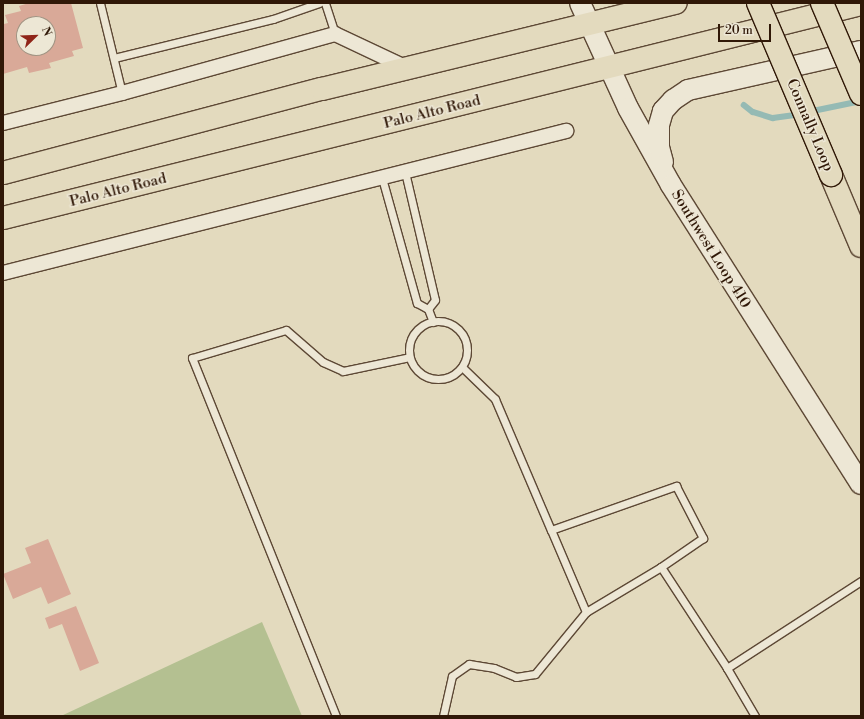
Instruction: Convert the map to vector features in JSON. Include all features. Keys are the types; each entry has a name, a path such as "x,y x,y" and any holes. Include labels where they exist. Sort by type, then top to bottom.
{"main road":[{"name":"Southwest Loop 410","path":"580,3 609,69 671,185 861,484"},
{"path":"3,173 407,68 676,3"},
{"name":"Connally Loop","path":"758,3 861,246"},
{"path":"822,3 861,94"},
{"name":"Palo Alto Road","path":"3,218 609,69 861,4"},
{"path":"671,185 659,147 659,125 663,111 673,100 688,90 861,51"}],"street":[{"path":"3,123 122,93 335,34 407,68"},
{"path":"3,273 566,131"}],"lane":[{"path":"100,3 122,93"},
{"path":"114,58 273,19 319,3"},
{"path":"325,3 335,34"},
{"path":"405,172 435,300 428,309"},
{"path":"382,178 418,304 428,309 432,322"},
{"path":"432,322 444,322 461,332 467,350 462,367 447,378 437,379 420,372 410,357 412,338 418,330 432,322"},
{"path":"336,716 192,358 286,330 323,362 343,371 410,357"},
{"path":"462,367 495,399 586,612"},
{"path":"443,716 452,676 470,664 494,668 516,677 535,674 586,612 661,567 703,538 676,486 551,530"},
{"path":"661,567 727,668 755,716"},
{"path":"727,668 861,581"}],"green space":[{"path":"262,622 302,716 61,716"}],"building":[{"path":"29,3 71,3 83,48 72,51 74,56 49,63 51,68 29,73 27,67 3,74 3,21 4,24 8,23 5,15 21,11 19,6"},
{"path":"48,539 71,594 48,604 41,587 13,599 3,574 31,563 25,548"},
{"path":"76,606 99,663 80,671 62,624 49,629 45,618"}],"waterway":[{"path":"808,112 861,101"},
{"path":"744,105 753,112 773,118 800,114"}]}
